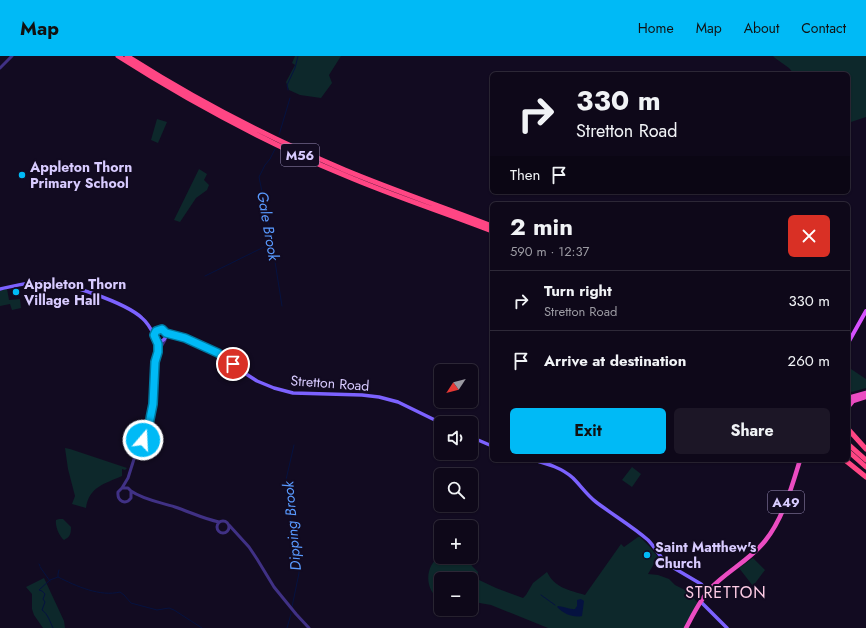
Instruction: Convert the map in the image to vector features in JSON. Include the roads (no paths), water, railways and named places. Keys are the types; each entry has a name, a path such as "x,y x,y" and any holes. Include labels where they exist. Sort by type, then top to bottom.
{"highway":[{"name":"M56","path":"118,56 197,103 253,133 306,158 378,189 490,230"},
{"name":"M56","path":"128,56 167,81 214,107 301,151 379,184 490,225"},
{"path":"850,397 866,393"},
{"path":"850,405 853,401 866,397"},
{"path":"850,431 866,449"},
{"path":"850,446 866,460"},
{"path":"850,453 866,467"},
{"name":"A49","path":"686,628 708,592 720,580 752,555 772,532 786,504 799,462"},
{"path":"847,462 866,477"}],"main road":[{"path":"0,289 37,282 50,282 75,288 136,313 148,324 158,330 162,329 166,333 167,337 165,339"},
{"path":"850,339 866,311"},
{"path":"148,324 156,340 161,342 165,339 178,336"},
{"path":"154,335 158,330"},
{"name":"Stretton Road","path":"166,333 190,340 218,353 257,381 274,388 292,393 362,395 379,397 398,402 434,420"},
{"path":"478,440 490,445"},
{"path":"540,462 556,467 574,479 596,502 641,534 653,545 665,562 701,584 708,592"},
{"path":"701,602 727,628"}],"street":[{"path":"0,68 12,56"},
{"path":"142,497 124,502 119,498 118,492 128,478 134,459 149,424 153,404 155,362 158,352 165,339"},
{"path":"156,340 158,352"},
{"path":"128,478 132,496 130,500"},
{"path":"122,488 126,488 142,497 209,519 225,522 253,552 277,592 309,628"},
{"path":"209,519 221,533 224,534 226,532 237,534"},
{"path":"217,529 219,522"},
{"path":"226,532 229,529 229,525"}],"waterway":[{"name":"Gale Brook","path":"288,90 287,85 295,68 298,56"},
{"name":"Gale Brook","path":"279,135 290,98"},
{"name":"Gale Brook","path":"275,149 259,177 271,236 282,306"},
{"path":"205,276 266,246"},
{"name":"Dipping Brook","path":"292,607 299,567 285,484 294,445"},
{"path":"40,567 50,581"},
{"name":"Dipping Brook","path":"58,577 59,570"},
{"name":"Dipping Brook","path":"53,628 42,610 45,602 43,599 45,594 39,590 50,580 58,577 72,584 96,592 120,592 131,603 157,610 169,608 202,628"},
{"path":"541,595 555,605"},
{"name":"Dipping Brook","path":"287,628 291,614"}],"place":[{"name":"Appleton Thorn Primary School","path":"22,175"},
{"name":"Appleton Thorn Village Hall","path":"16,292"},
{"name":"Saint Matthew's Church","path":"647,555"}],"district":[{"name":"STRETTON","path":"726,592"}]}
